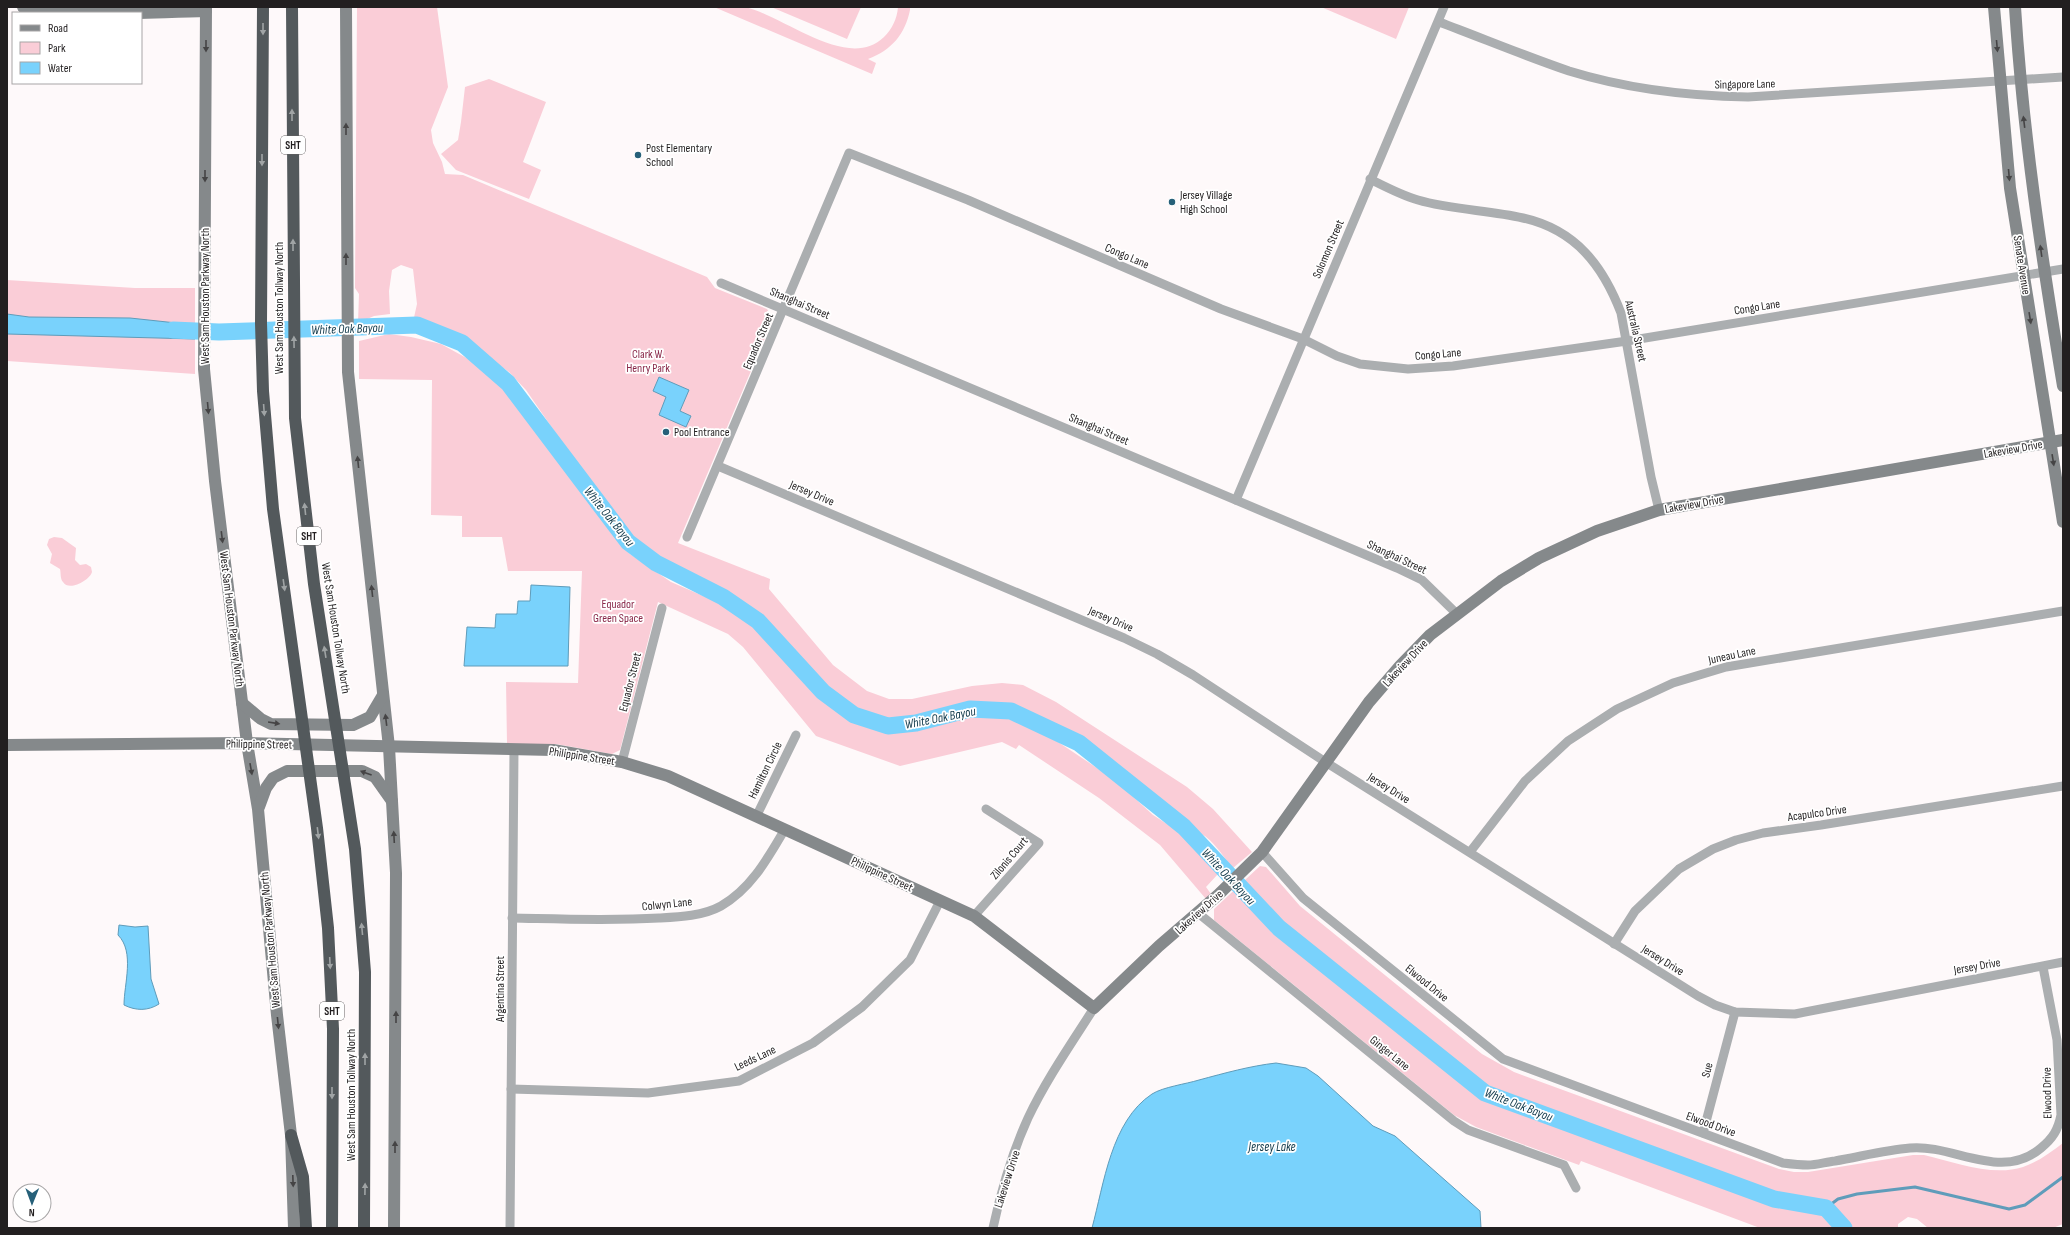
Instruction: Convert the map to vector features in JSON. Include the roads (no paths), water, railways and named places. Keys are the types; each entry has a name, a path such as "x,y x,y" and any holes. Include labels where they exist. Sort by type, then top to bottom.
{"highway":[{"name":"West Sam Houston Tollway North","path":"263,7 261,295 262,371 272,498 313,795 325,894 332,995 332,1228"},
{"name":"West Sam Houston Tollway North","path":"292,7 295,418 314,584 355,849 365,972 364,1228"},
{"path":"291,1135 303,1177 306,1228"}],"street":[{"path":"23,7 52,11 84,12 206,9"},
{"path":"346,7 346,298 348,372 389,747 396,884 394,1228"},
{"name":"Solomon Street","path":"1236,500 1370,179 1439,22 1444,7"},
{"name":"Senate Avenue","path":"1994,7 2010,188 2063,522"},
{"name":"Senate Avenue","path":"2015,7 2019,81 2044,272 2063,386"},
{"name":"West Sam Houston Parkway North","path":"206,9 204,369 215,481 242,703 258,809 291,1135 294,1228"},
{"name":"Singapore Lane","path":"1439,22 1570,71 1662,92 1708,96 1748,97 2019,81 2063,77"},
{"name":"Congo Lane","path":"850,153 968,200 1221,309 1303,339 1337,356 1360,364 1408,369 1453,366 1627,341 2063,269"},
{"name":"Equador Street","path":"687,538 850,153"},
{"name":"Australia Street","path":"1370,179 1419,200 1445,206 1524,218 1564,235 1583,248 1602,271 1612,290 1621,313 1659,510"},
{"name":"Shanghai Street","path":"721,283 1422,580 1457,614"},
{"name":"Lakeview Drive","path":"993,1228 1001,1191 1028,1118 1061,1059 1094,1008 1159,946 1218,895 1262,852 1327,763 1357,718 1400,666 1430,636 1501,581 1539,558 1598,531 1659,510 2063,440"},
{"name":"Jersey Drive","path":"718,466 1144,647 1192,675 1327,763 1614,944 1715,1005 1735,1012 1795,1014 2063,962"},
{"name":"Equador Street","path":"622,762 662,608"},
{"name":"Juneau Lane","path":"1470,852 1526,781 1568,741 1617,709 1673,683 1726,667 2063,611"},
{"path":"242,703 261,720 272,724 354,725 370,717 383,695"},
{"name":"Hamilton Circle","path":"757,815 796,734"},
{"name":"Philippine Street","path":"7,745 247,743 553,750 622,762 668,776 757,815 974,916 1094,1008"},
{"name":"Argentina Street","path":"510,1228 514,750"},
{"path":"258,809 266,788 273,778 287,771 362,771 375,776 392,801"},
{"name":"Acapulco Drive","path":"1614,944 1634,911 1670,877 1694,860 1736,840 1763,833 2063,786"},
{"name":"Zilonis Court","path":"974,916 1039,843 986,809"},
{"name":"Colwyn Lane","path":"512,918 615,921 690,916 721,906 744,889 764,865 785,829"},
{"name":"Elwood Drive","path":"1262,852 1303,898 1503,1059 1783,1163 1808,1165 1910,1148 1929,1148 1987,1162 2019,1160 2037,1152 2052,1139 2059,1127 2061,1115 2057,1040 2043,966"},
{"name":"Leeds Lane","path":"511,1089 648,1092 739,1081 813,1043 862,1007 910,960 940,901"},
{"name":"Ginger Lane","path":"1198,913 1454,1120 1468,1130 1564,1165 1576,1188"},
{"name":"Sue","path":"1703,1134 1735,1012"}],"water":[{"path":"7,314 29,317 130,318 195,325 195,339 7,334"},
{"path":"659,377 689,390 680,411 691,416 686,427 659,415 666,397 653,391"},
{"path":"531,585 570,587 568,666 464,666 467,627 495,628 496,614 517,614 518,601 530,601"},
{"path":"119,925 135,927 148,926 151,979 159,1004 151,1008 133,1008 124,1005 127,959 123,942 118,935"},
{"name":"Jersey Lake","path":"1276,1063 1306,1068 1318,1076 1373,1126 1395,1136 1480,1211 1481,1228 1092,1228 1105,1173 1111,1155 1127,1120 1138,1106 1152,1094 1162,1089 1238,1070"}],"waterway":[{"name":"White Oak Bayou","path":"173,330 219,332 417,325 462,343 508,383 628,542 656,563 723,597 758,621 823,692 854,715 888,726 916,723 970,709 1011,711 1079,743 1184,827 1279,928 1485,1093 1774,1199 1826,1208 1844,1228"},
{"path":"1826,1208 1838,1199 1857,1194 1915,1187 2009,1209 2025,1205 2063,1177"}],"place":[{"name":"Post Elementary School","path":"638,155"},
{"name":"Jersey Village High School","path":"1172,202"},
{"name":"Pool Entrance","path":"666,432"}],"park label":[{"name":"Clark W. Henry Park","path":"648,361"},
{"name":"Equador Green Space","path":"618,611"}]}
